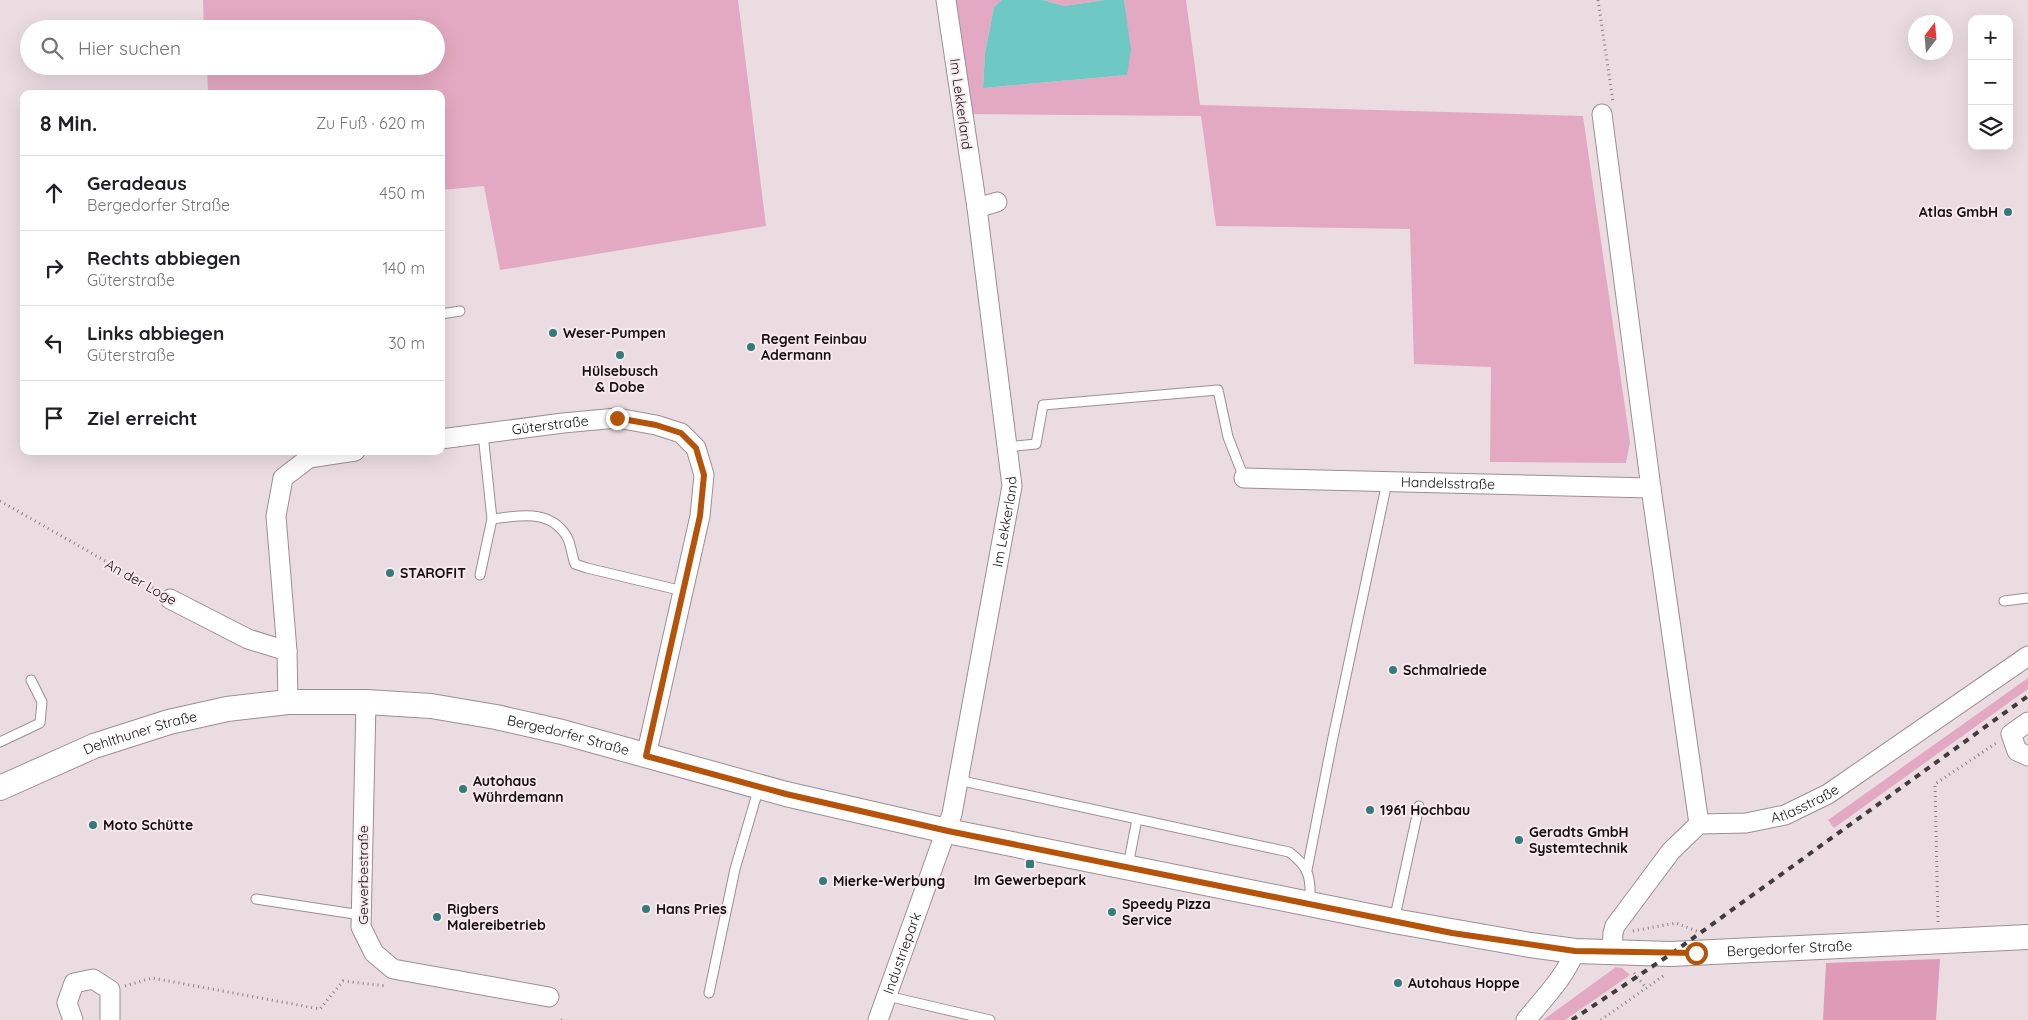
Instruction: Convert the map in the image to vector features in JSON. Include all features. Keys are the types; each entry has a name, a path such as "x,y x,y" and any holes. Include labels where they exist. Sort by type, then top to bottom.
{"street":[{"name":"Im Lekkerland","path":"946,0 977,208 1012,486 948,831"},
{"path":"1602,114 1651,488 1699,824 1671,851 1619,921 1612,943"},
{"path":"977,208 997,202"},
{"name":"Güterstraße","path":"445,439 563,423 617,418 656,425 681,433 696,448 704,475 700,516 646,756"},
{"path":"288,702 287,651 276,516 283,478 309,458 329,455"},
{"name":"Handelsstraße","path":"1244,478 1651,488"},
{"name":"An der Loge","path":"170,598 248,639 287,651"},
{"name":"Atlasstraße","path":"1699,824 1746,823 1785,815 1828,794 2028,656"},
{"name":"Bergedorfer Straße","path":"288,702 366,702 431,706 496,717 562,732 759,786 948,831 1394,922 1452,933 1575,951 1612,943 1696,953 2028,937"},
{"name":"Dehlthuner Straße","path":"0,788 94,746 169,722 227,709 288,702"},
{"name":"Gewerbestraße","path":"366,702 361,927 374,953 393,969"},
{"path":"2028,722 2011,734 2017,751 2028,756"},
{"name":"Industriepark","path":"878,1020 948,831"},
{"path":"1526,1020 1558,980 1570,963 1575,951"},
{"path":"393,969 549,997"},
{"path":"73,1020 67,1003 74,983 93,978 110,990 110,1020"}],"lane":[{"path":"445,313 460,311"},
{"path":"1007,446 1036,444 1043,405 1218,390 1228,437 1244,478"},
{"path":"480,575 492,519 483,434"},
{"path":"1310,905 1310,885 1307,870 1387,482"},
{"path":"492,519 538,514 553,522 568,537 575,564 683,591"},
{"path":"2004,601 2028,598"},
{"path":"0,742 40,722 42,702 31,680"},
{"path":"958,780 1289,852 1299,859 1307,870"},
{"path":"709,993 735,869 759,786"},
{"path":"1394,922 1419,806"},
{"path":"1128,868 1137,819"},
{"path":"256,899 361,915"},
{"path":"887,996 990,1020"}],"path":[{"path":"1598,0 1614,112 1602,114"},
{"name":"An der Loge","path":"0,501 170,598"},
{"path":"1938,930 1935,784 2011,734"},
{"path":"1612,943 1639,930 1676,923 1707,936"},
{"path":"110,990 152,978 320,1009 343,981 388,986 393,969"},
{"path":"1601,1020 1646,988 1632,970"}],"shaded area":[{"path":"203,0 738,0 766,226 500,270 484,186 445,190 445,90 208,90 207,75 445,75 445,20 204,20"},
{"path":"953,0 1002,0 994,7 985,53 983,88 1127,75 1124,0 1186,0 1200,105 1583,116 1630,442 1626,463 1490,462 1491,367 1414,364 1410,229 1216,226 1201,116 968,114"},
{"path":"1043,0 1105,0 1064,6"},
{"path":"2028,678 2028,689 1834,828 1828,820"},
{"path":"1940,959 1936,1020 1823,1020 1826,963"},
{"path":"1616,967 1622,968 1630,975 1565,1020 1543,1020"}],"water":[{"path":"1002,0 1043,0 1064,6 1105,0 1124,0 1131,50 1127,75 983,88 985,53 994,7"}],"railway":[{"path":"1572,1020 1671,954 2028,696"}],"place":[{"name":"Atlas GmbH","path":"2008,212"},
{"name":"Weser-Pumpen","path":"553,333"},
{"name":"Regent Feinbau Adermann","path":"751,347"},
{"name":"Hülsebusch & Dobe","path":"620,355"},
{"name":"STAROFIT","path":"390,573"},
{"name":"Schmalriede","path":"1393,670"},
{"name":"Autohaus Wührdemann","path":"463,789"},
{"name":"1961 Hochbau","path":"1370,810"},
{"name":"Moto Schütte","path":"93,825"},
{"name":"Geradts GmbH Systemtechnik","path":"1519,840"},
{"name":"Im Gewerbepark","path":"1030,864"},
{"name":"Mierke-Werbung","path":"823,881"},
{"name":"Hans Pries","path":"646,909"},
{"name":"Speedy Pizza Service","path":"1112,912"},
{"name":"Rigbers Malereibetrieb","path":"437,917"},
{"name":"Autohaus Hoppe","path":"1398,983"}],"route":[{"path":"617,418 656,425 681,433 696,448 704,475 700,516 646,756 786,794 948,831 1452,933 1575,951 1696,953"}]}
